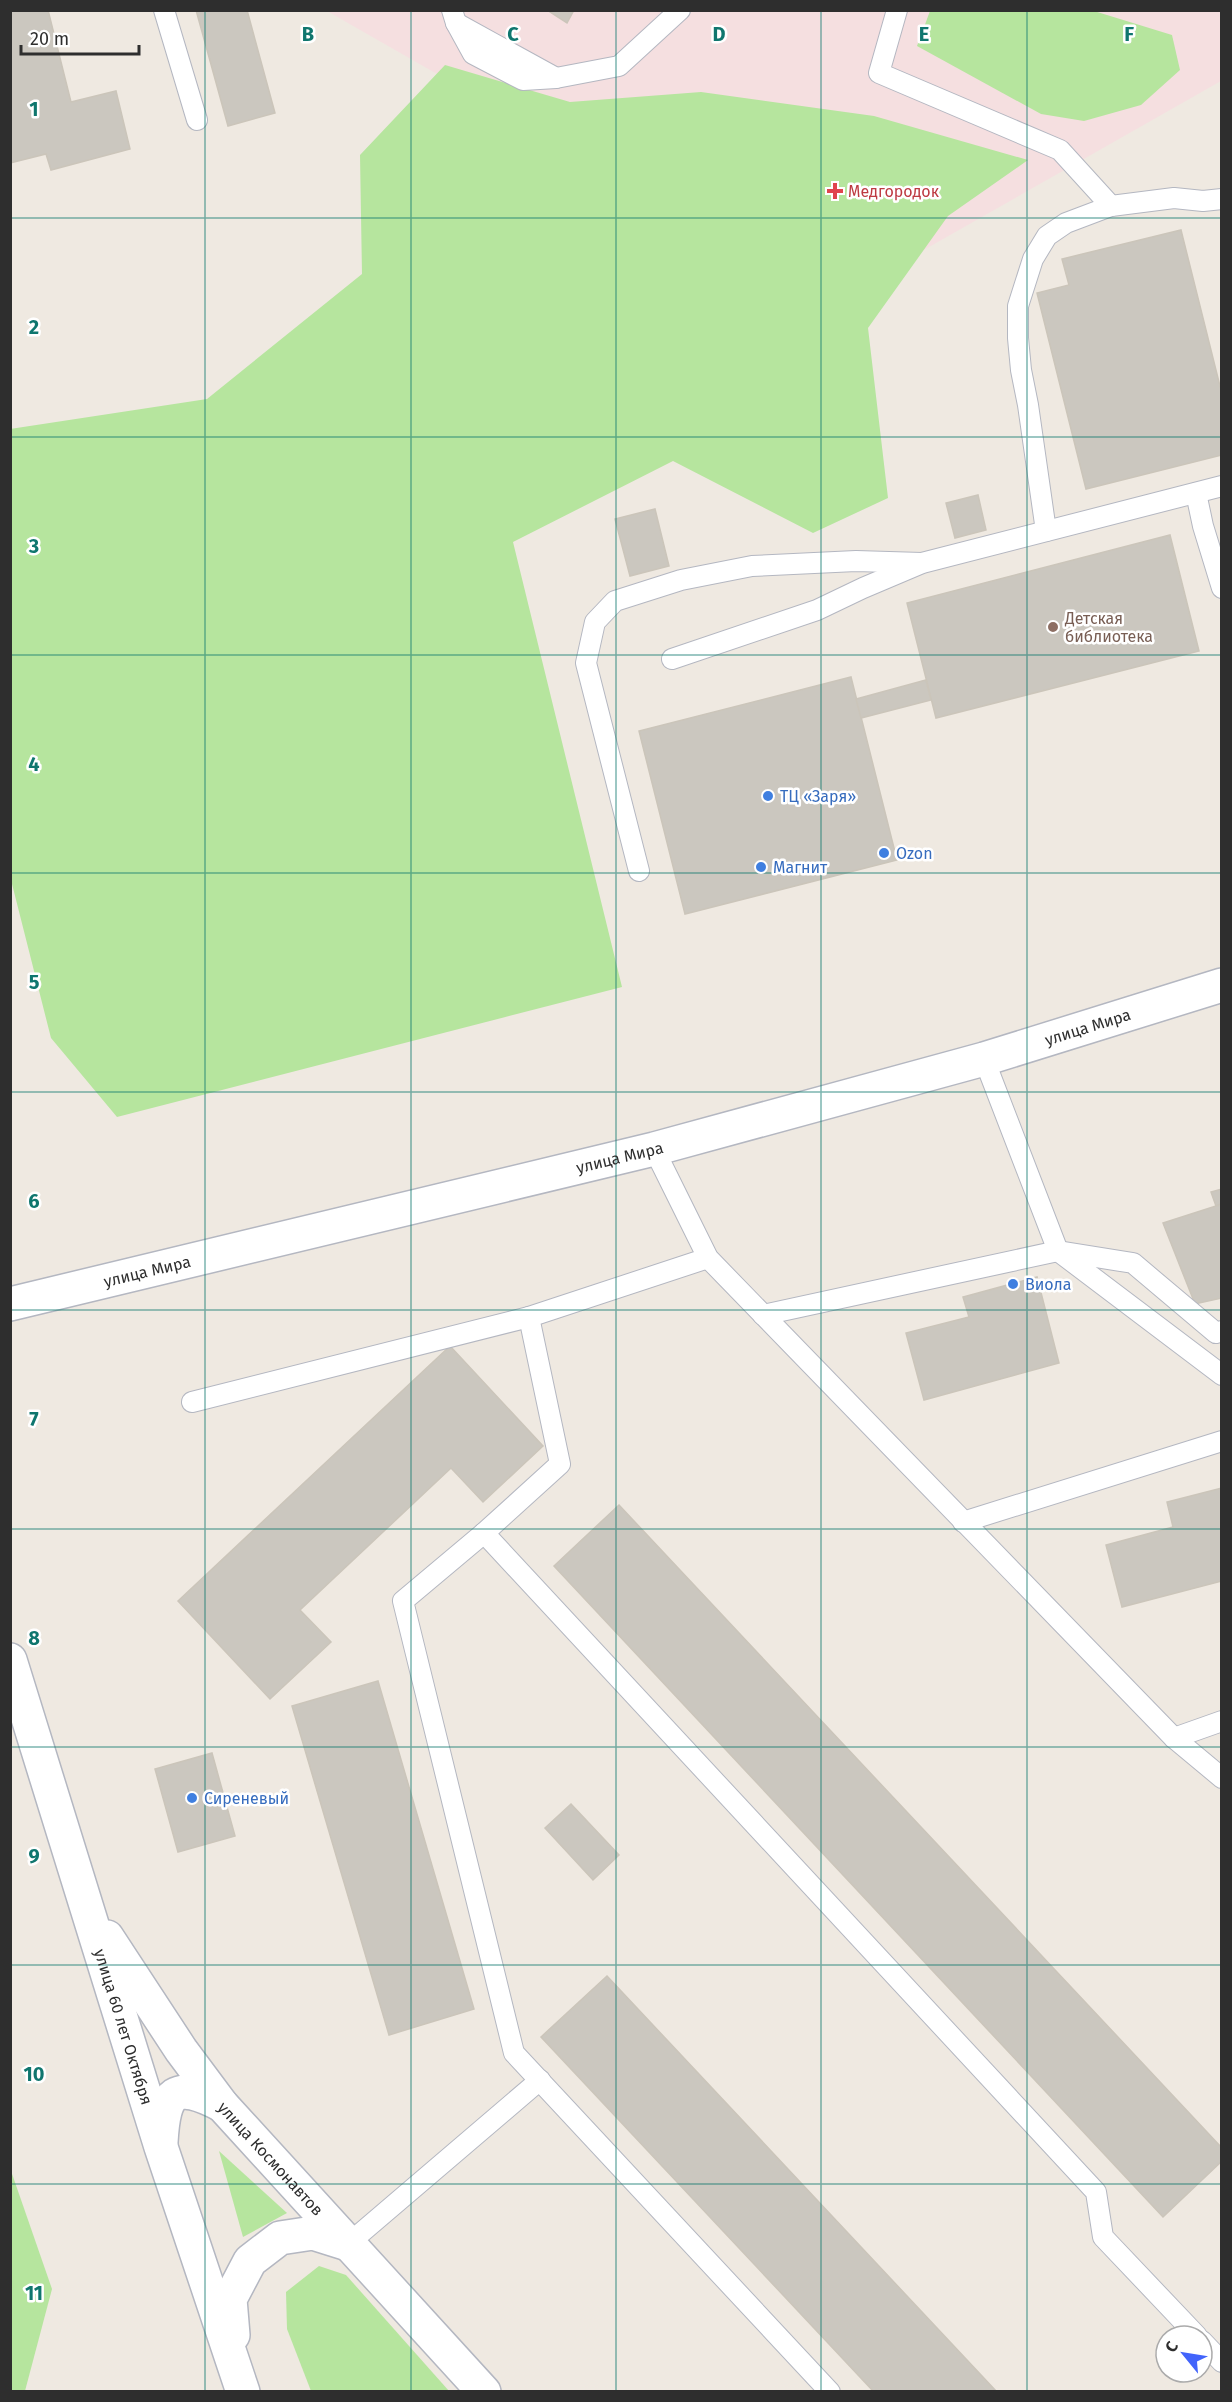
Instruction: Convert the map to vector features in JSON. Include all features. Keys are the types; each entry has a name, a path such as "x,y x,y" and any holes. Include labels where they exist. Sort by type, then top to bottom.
{"street":[{"name":"улица Мира","path":"10,1304 654,1149 984,1059 1221,985"},
{"name":"улица 60 лет Октября","path":"10,1660 161,2147 239,2380"},
{"name":"улица Космонавтов","path":"85,1904 181,2050 222,2105 484,2391"},
{"path":"161,2147 165,2111 171,2098 180,2091 203,2095 222,2105"},
{"path":"239,2380 230,2299 250,2261 280,2238 313,2233 348,2244"}],"lane":[{"path":"164,10 197,120"},
{"path":"454,17 556,78 619,66 680,10"},
{"path":"897,10 879,73 1060,150 1111,206"},
{"path":"1046,531 1021,370 1018,306 1033,259 1047,236 1066,223 1111,206 1174,198 1203,201 1221,199"},
{"path":"672,659 818,610 922,563 1221,486"},
{"path":"1196,493 1221,588"},
{"path":"639,871 586,663 595,622 615,601 681,580 752,566 856,561 922,563"},
{"path":"984,1059 1058,1251 1221,1375"},
{"path":"654,1149 708,1258 1174,1738 1221,1778"},
{"path":"763,1315 1058,1251 1132,1263 1216,1333 1221,1331"},
{"path":"192,1402 529,1317 708,1258"},
{"path":"529,1317 560,1464 484,1533 403,1601 514,2053 830,2391"},
{"path":"963,1522 1221,1441"},
{"path":"484,1533 1096,2192 1103,2236 1186,2324"},
{"path":"1174,1738 1221,1721"},
{"path":"348,2244 540,2080"}],"shaded area":[{"name":"Медгородок","path":"327,11 1221,11 1221,81 834,301"}],"green space":[{"path":"930,11 1094,11 1172,35 1180,70 1141,105 1084,121 1041,114 917,46"},
{"path":"445,65 570,102 701,92 874,116 1028,160 948,216 868,328 888,498 813,533 673,461 513,542 622,987 117,1117 51,1038 11,880 10,429 207,399 362,274 360,155"},
{"path":"219,2151 287,2213 243,2237"},
{"path":"10,2168 52,2289 25,2391 11,2391"},
{"path":"319,2266 346,2275 449,2391 311,2391 287,2329 286,2292"}],"building":[{"path":"10,10 48,10 71,102 116,91 130,149 51,170 46,154 10,163"},
{"path":"196,10 247,10 275,113 228,126"},
{"path":"547,10 574,10 567,23"},
{"path":"1181,230 1222,394 1222,455 1086,489 1037,293 1069,285 1062,259"},
{"path":"978,495 986,530 955,538 946,503"},
{"path":"655,509 669,566 630,576 615,519"},
{"name":"Детская библиотека","path":"1170,535 1199,651 936,718 907,603"},
{"name":"ТЦ «Заря»","path":"851,677 897,860 685,914 639,731"},
{"path":"926,680 931,700 861,718 856,699"},
{"path":"1222,1189 1222,1204 1216,1206 1211,1192"},
{"path":"1222,1204 1222,1298 1195,1304 1163,1223"},
{"path":"1037,1277 1059,1363 924,1400 906,1333 969,1317 963,1297"},
{"path":"450,1346 543,1446 483,1502 451,1468 300,1610 331,1642 270,1699 178,1601"},
{"path":"1222,1488 1222,1581 1122,1607 1106,1545 1173,1527 1167,1502"},
{"path":"619,1505 1222,2148 1222,2161 1163,2217 554,1566"},
{"path":"378,1681 474,2009 389,2035 292,1706"},
{"path":"212,1753 235,1836 178,1852 155,1769"},
{"path":"571,1804 619,1855 593,1880 545,1828"},
{"path":"607,1976 997,2392 874,2392 541,2037"}],"place":[{"name":"Медгородок","path":"835,191"},
{"name":"Детская библиотека","path":"1053,627"},
{"name":"ТЦ «Заря»","path":"768,796"},
{"name":"Ozon","path":"884,853"},
{"name":"Магнит","path":"761,867"},
{"name":"Виола","path":"1013,1284"},
{"name":"Сиреневый","path":"192,1798"}]}
